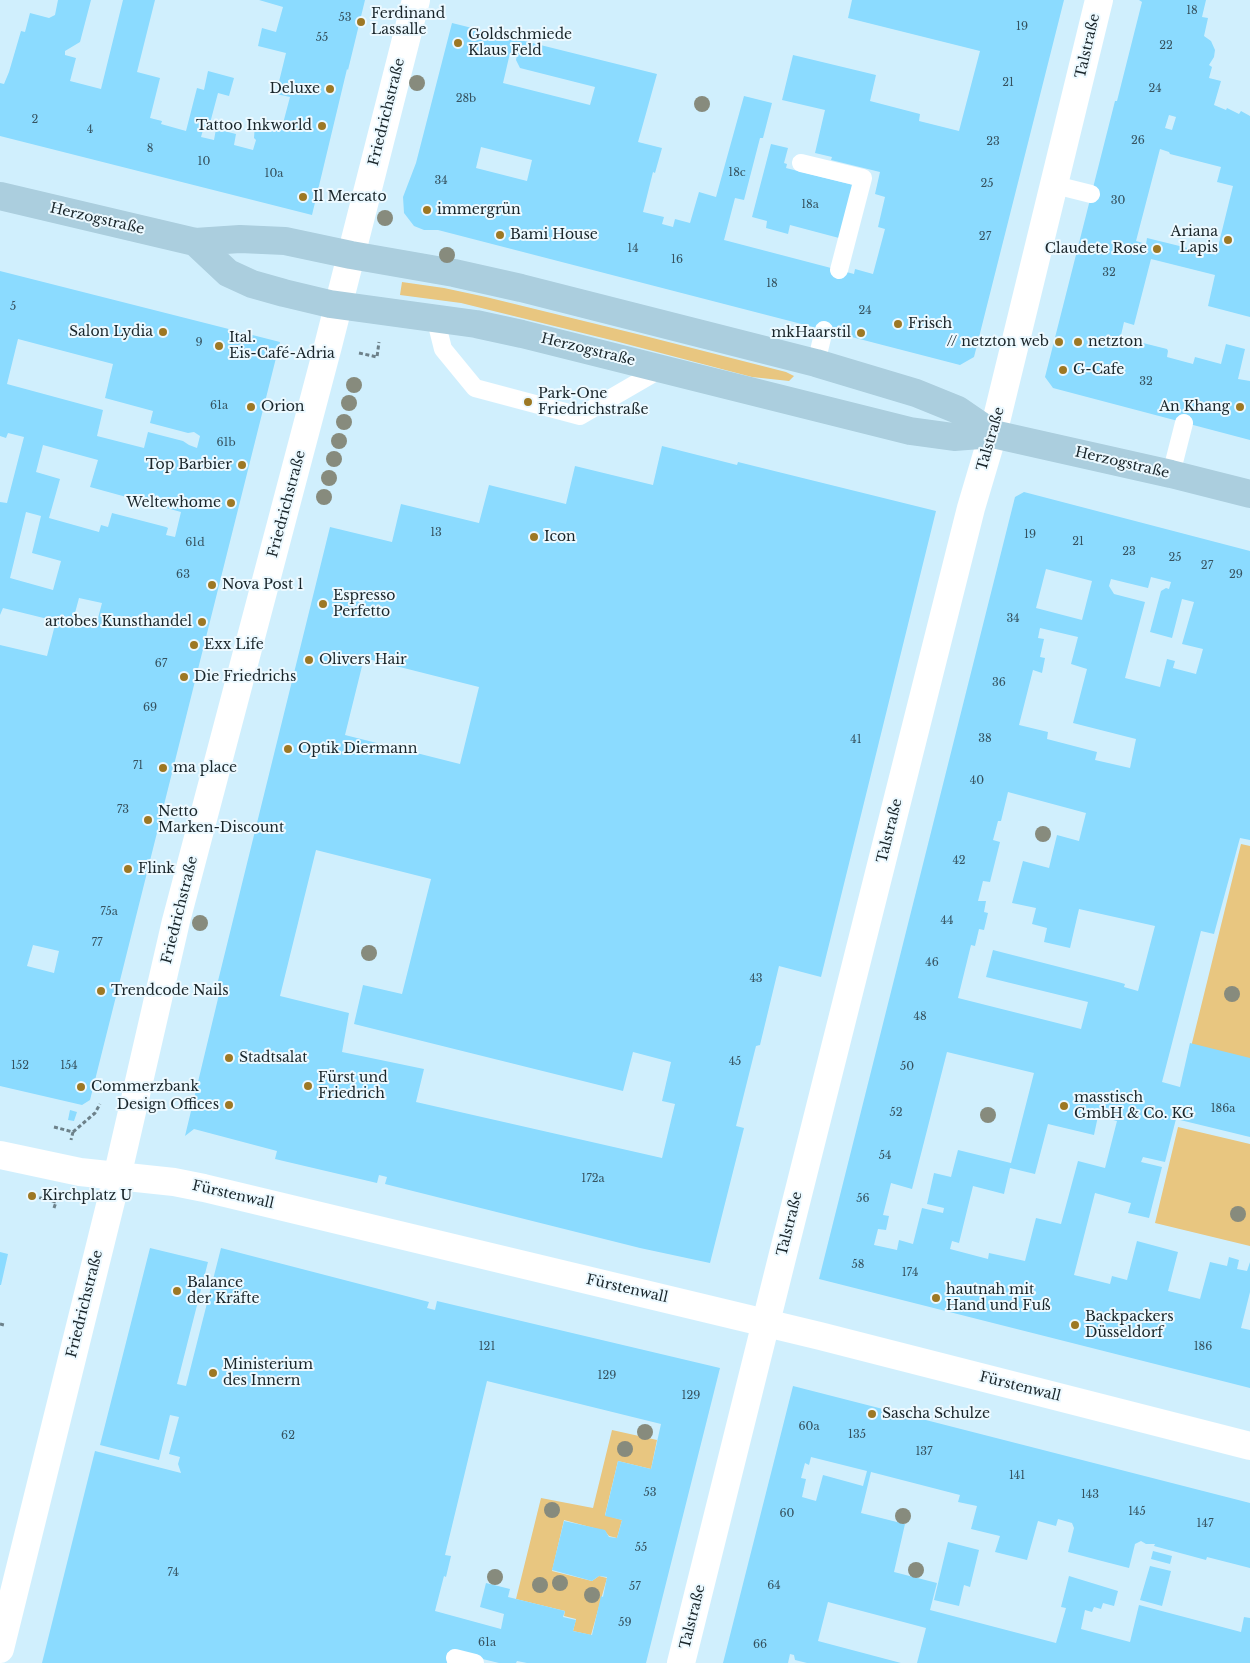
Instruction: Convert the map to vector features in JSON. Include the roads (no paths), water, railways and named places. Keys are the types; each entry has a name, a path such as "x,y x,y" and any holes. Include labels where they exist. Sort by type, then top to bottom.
{"main road":[{"name":"Herzogstraße","path":"0,196 195,242 263,239 285,241 454,273 521,288 816,363 916,392 958,410 994,434"},
{"name":"Herzogstraße","path":"195,242 228,273 240,279 284,293 339,305 476,324 910,431 954,437 994,434 1250,494"}],"street":[{"name":"Friedrichstraße","path":"0,1649 117,1177 176,921 339,305 416,0"},
{"name":"Talstraße","path":"682,1663 968,518 994,434 1099,0"},
{"name":"Fürstenwall","path":"0,1155 80,1172 174,1182 204,1188 766,1323 1250,1446"}],"lane":[{"path":"801,163 863,178 839,270"},
{"path":"1055,185 1091,194"},
{"path":"435,317 443,349 475,388 580,416 661,369"},
{"path":"816,363 824,330"},
{"path":"1171,474 1184,423"},
{"path":"455,1658 474,1663"}],"place":[{"name":"Ferdinand Lassalle","path":"361,22"},
{"name":"Goldschmiede Klaus Feld","path":"458,43"},
{"name":"Deluxe","path":"330,89"},
{"name":"Tattoo Inkworld","path":"322,126"},
{"name":"Il Mercato","path":"303,197"},
{"name":"immergrün","path":"427,210"},
{"name":"Bami House","path":"500,235"},
{"name":"Ariana Lapis","path":"1228,240"},
{"name":"Claudete Rose","path":"1157,249"},
{"name":"Frisch","path":"898,324"},
{"name":"Salon Lydia","path":"163,332"},
{"name":"mkHaarstil","path":"861,333"},
{"name":"// netzton web","path":"1059,342"},
{"name":"netzton","path":"1078,342"},
{"name":"Ital. Eis-Café-Adria","path":"219,346"},
{"name":"G-Cafe","path":"1063,370"},
{"name":"Park-One Friedrichstraße","path":"528,402"},
{"name":"Orion","path":"251,407"},
{"name":"An Khang","path":"1240,407"},
{"name":"Top Barbier","path":"242,465"},
{"name":"Weltewhome","path":"231,503"},
{"name":"Icon","path":"534,537"},
{"name":"Nova Post 1","path":"212,585"},
{"name":"Espresso Perfetto","path":"323,604"},
{"name":"artobes Kunsthandel","path":"202,622"},
{"name":"Exx Life","path":"194,645"},
{"name":"Olivers Hair","path":"309,660"},
{"name":"Die Friedrichs","path":"184,677"},
{"name":"Optik Diermann","path":"288,749"},
{"name":"ma place","path":"163,768"},
{"name":"Netto Marken-Discount","path":"148,820"},
{"name":"Flink","path":"128,869"},
{"name":"Trendcode Nails","path":"101,991"},
{"name":"Stadtsalat","path":"229,1058"},
{"name":"Fürst und Friedrich","path":"308,1086"},
{"name":"Commerzbank","path":"81,1087"},
{"name":"Design Offices","path":"229,1105"},
{"name":"masstisch GmbH & Co. KG","path":"1064,1106"},
{"name":"Kirchplatz U","path":"32,1196"},
{"name":"Balance der Kräfte","path":"177,1291"},
{"name":"hautnah mit Hand und Fuß","path":"936,1298"},
{"name":"Backpackers Düsseldorf","path":"1075,1325"},
{"name":"Ministerium des Innern","path":"213,1373"},
{"name":"Sascha Schulze","path":"872,1414"}]}
